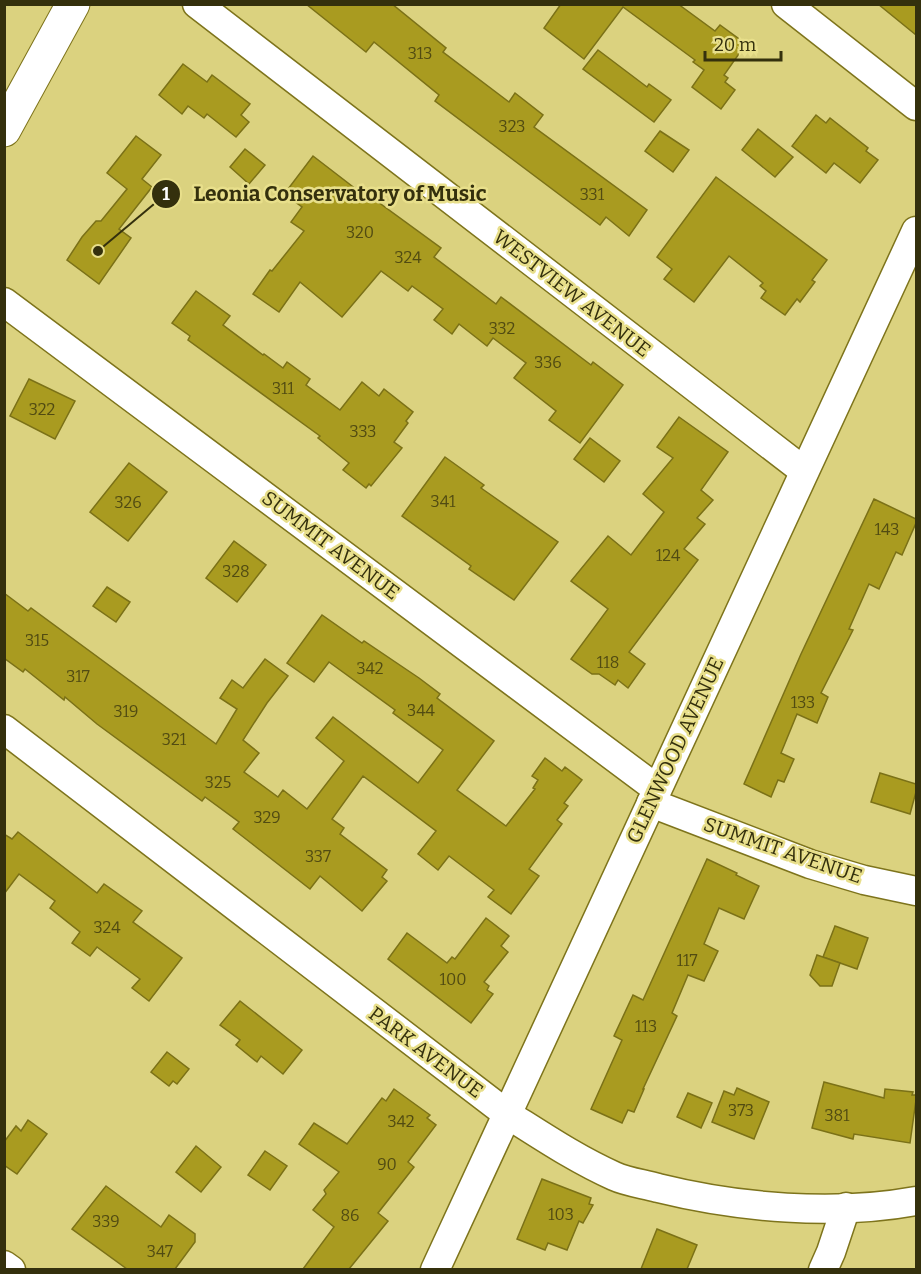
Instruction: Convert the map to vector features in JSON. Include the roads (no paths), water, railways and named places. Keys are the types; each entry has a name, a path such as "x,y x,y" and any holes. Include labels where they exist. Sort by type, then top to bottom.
{"main road":[{"path":"4,130 12,95 73,4"}],"street":[{"name":"WESTVIEW AVENUE","path":"197,4 804,471"},
{"path":"786,4 916,106"},
{"name":"GLENWOOD AVENUE","path":"435,1269 916,231"},
{"name":"SUMMIT AVENUE","path":"4,302 654,796 810,864 864,880 916,891"},
{"name":"PARK AVENUE","path":"4,729 507,1114 558,1147 616,1177 688,1195 736,1203 798,1208 898,1204 916,1201"},
{"path":"823,1269 846,1207"},
{"path":"4,1265 10,1269"}],"place":[{"name":"Leonia Conservatory of Music","path":"98,251"}]}
